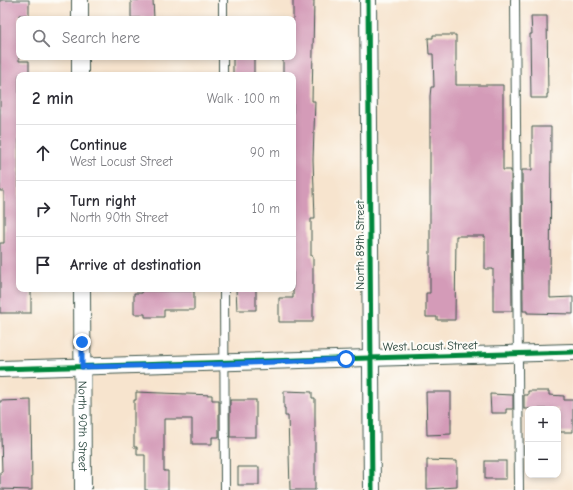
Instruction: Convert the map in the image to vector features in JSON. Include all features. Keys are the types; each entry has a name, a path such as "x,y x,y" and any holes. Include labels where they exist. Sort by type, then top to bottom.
{"street":[{"path":"80,0 80,16"},
{"name":"North 89th Street","path":"368,0 372,490"},
{"path":"80,60 80,72"},
{"name":"North 90th Street","path":"82,292 83,490"},
{"name":"West Locust Street","path":"0,369 225,364 573,352"}],"lane":[{"path":"223,0 223,16"},
{"path":"515,0 519,490"},
{"path":"223,60 224,72"},
{"path":"224,292 225,490"}],"building":[{"path":"0,0 29,0 29,15 16,16 16,60 29,61 29,72 16,72 16,292 31,292 31,313 0,313 0,243 4,243 4,191 0,191"},
{"path":"131,0 153,0 154,16 131,16"},
{"path":"293,0 314,0 312,101 315,101 313,159 315,219 311,219 311,256 313,256 313,322 279,322 279,298 293,298 293,292 296,292 296,72 283,72 283,60 296,60 296,16 293,16"},
{"path":"531,16 547,16 547,98 531,98"},
{"path":"433,35 456,35 456,85 503,85 503,170 511,170 512,311 493,311 493,269 485,269 485,236 456,236 455,320 437,320 437,317 426,317 426,293 430,293 430,96 431,87 434,87 433,54 429,54 428,38 433,38"},
{"path":"233,60 254,60 254,72 233,72"},
{"path":"532,127 551,127 550,298 573,297 573,314 527,313 527,311 523,311 522,170 532,170"},
{"path":"194,292 194,310 164,310 164,317 145,317 145,314 134,314 134,293"},
{"path":"236,292 256,292 256,310 237,310"},
{"path":"284,391 312,392 312,398 315,398 315,490 290,490 288,416 285,416"},
{"path":"528,391 549,391 549,395 564,396 564,400 573,400 573,432 561,432 561,406 525,406 524,409 524,395 528,395"},
{"path":"136,392 212,395 212,400 219,400 219,437 212,437 212,444 192,444 192,419 164,419 164,471 168,471 168,490 145,490 145,455 137,455 137,447 134,447 134,400 136,400"},
{"path":"426,392 451,392 451,434 427,435"},
{"path":"490,394 513,395 513,409 506,409 506,413 491,413"},
{"path":"31,400 32,490 0,489 0,472 2,472 0,401"},
{"path":"230,400 256,400 256,437 230,437"},
{"path":"427,460 457,461 457,487 427,489"},
{"path":"485,461 506,461 506,479 485,479"},
{"path":"238,467 259,467 259,485 238,485"}],"cycle path":[{"path":"368,0 372,490"},
{"path":"0,369 573,352"}],"route":[{"path":"82,342 82,367 225,364 346,359"}]}
